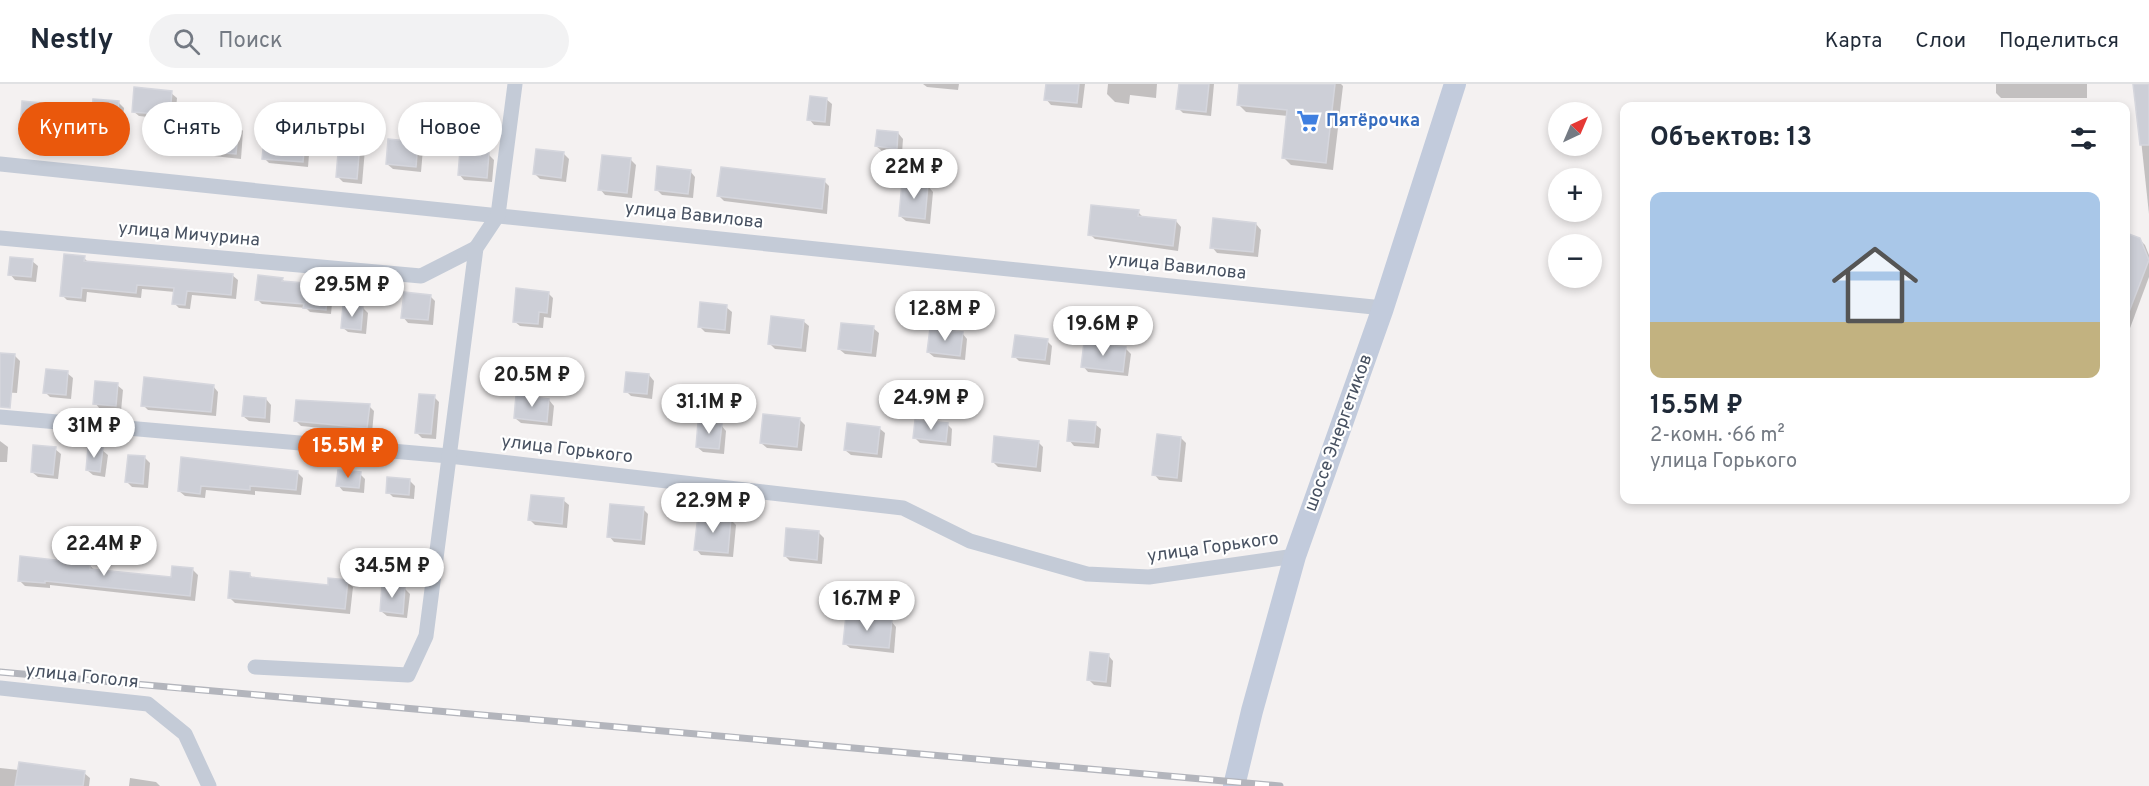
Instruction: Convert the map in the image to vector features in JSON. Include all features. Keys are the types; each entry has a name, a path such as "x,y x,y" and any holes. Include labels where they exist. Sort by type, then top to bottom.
{"main road":[{"name":"шоссе Энергетиков","path":"1234,786 1252,711 1295,556 1383,308 1455,84"}],"street":[{"path":"255,667 408,675 426,636 476,248 498,215 515,84"},
{"name":"улица Вавилова","path":"0,164 1383,308"},
{"name":"улица Мичурина","path":"0,238 422,276 476,248"},
{"name":"улица Горького","path":"0,417 449,456 903,508 970,541 1087,574 1149,578 1295,556"},
{"name":"улица Гоголя","path":"0,688 148,704 185,734 209,786"}],"building":[{"path":"1046,84 1079,84 1077,103 1044,100"},
{"path":"1179,84 1209,84 1206,112 1176,109"},
{"name":"Пятёрочка","path":"1239,84 1335,84 1326,163 1282,158 1287,110 1237,105"},
{"path":"2133,84 2149,84 2149,145 2140,145"},
{"path":"134,87 172,91 171,102 142,102 142,113 132,112"},
{"path":"810,96 827,98 825,122 807,120"},
{"path":"93,99 119,101 119,102 93,102"},
{"path":"877,130 898,132 897,149 875,146"},
{"path":"388,139 398,140 398,156 417,156 416,167 386,164"},
{"path":"536,149 564,152 561,178 533,174"},
{"path":"602,155 631,158 627,193 598,190"},
{"path":"262,156 304,156 303,162 262,159"},
{"path":"338,156 359,156 357,179 336,177"},
{"path":"460,156 489,156 487,178 458,175"},
{"path":"657,166 691,170 688,194 655,190"},
{"path":"721,167 825,179 822,209 717,196"},
{"path":"902,182 928,185 925,219 899,216"},
{"path":"1091,205 1139,210 1138,216 1176,220 1173,246 1088,235"},
{"path":"1213,218 1256,223 1253,252 1210,248"},
{"path":"2130,234 2140,238 2149,260 2130,309"},
{"path":"64,254 85,256 84,261 233,274 231,295 187,291 185,305 172,304 174,288 137,285 136,293 82,288 81,298 60,296"},
{"path":"10,257 33,259 31,277 8,275"},
{"path":"258,275 283,278 282,281 328,285 326,310 303,308 304,304 255,300"},
{"path":"516,288 549,292 547,313 539,312 538,324 513,322"},
{"path":"404,292 431,295 428,320 401,318"},
{"path":"700,302 727,305 725,330 698,327"},
{"path":"343,305 363,307 361,330 341,328"},
{"path":"771,316 804,320 801,348 768,344"},
{"path":"841,323 874,326 871,353 838,349"},
{"path":"930,328 963,332 960,356 927,352"},
{"path":"1015,335 1048,339 1045,360 1012,357"},
{"path":"1084,342 1126,347 1123,372 1081,367"},
{"path":"0,353 15,354 10,408 0,407"},
{"path":"46,369 68,371 66,395 43,393"},
{"path":"626,372 649,374 647,394 624,392"},
{"path":"144,377 214,385 211,412 141,406"},
{"path":"95,381 118,383 116,406 93,404"},
{"path":"419,394 435,395 431,434 415,433"},
{"path":"516,395 549,399 547,422 514,418"},
{"path":"244,396 266,398 265,418 242,416"},
{"path":"296,400 370,404 367,428 294,421"},
{"path":"763,414 800,418 797,447 760,443"},
{"path":"915,420 948,423 946,442 913,438"},
{"path":"1069,420 1096,422 1094,443 1067,441"},
{"path":"698,422 722,424 719,449 696,447"},
{"path":"847,423 880,427 877,454 844,450"},
{"path":"1157,434 1181,437 1177,478 1152,475"},
{"path":"994,436 1039,441 1036,467 992,462"},
{"path":"33,445 56,447 53,475 31,472"},
{"path":"88,447 103,448 100,472 86,470"},
{"path":"128,455 145,456 143,484 125,482"},
{"path":"181,457 298,471 296,490 250,486 250,490 201,486 200,494 178,491"},
{"path":"338,470 361,472 359,488 336,486"},
{"path":"387,477 410,479 409,495 386,493"},
{"path":"531,495 564,498 562,524 528,520"},
{"path":"610,504 644,507 641,540 607,537"},
{"path":"698,515 731,518 728,553 694,550"},
{"path":"786,528 819,531 817,560 784,556"},
{"path":"20,556 90,564 90,569 171,577 172,566 193,568 190,596 45,581 45,583 18,581"},
{"path":"230,571 250,573 250,577 328,585 328,578 348,580 345,609 228,598"},
{"path":"382,584 405,587 403,614 380,611"},
{"path":"846,615 892,620 889,648 843,644"},
{"path":"1090,652 1109,654 1106,682 1087,680"},
{"path":"19,762 85,771 83,786 15,786"}],"railway":[{"path":"0,672 1280,786"}],"place":[{"name":"Пятёрочка","path":"1308,121"}]}
